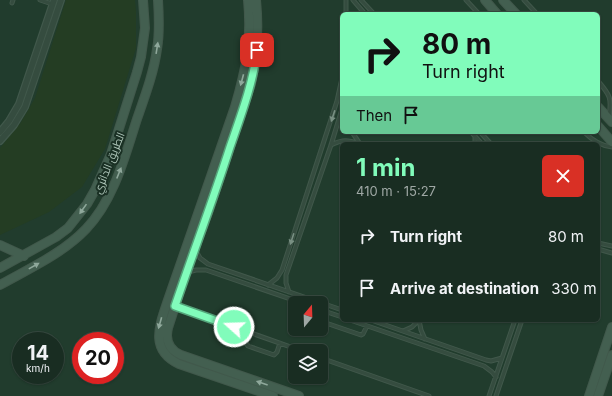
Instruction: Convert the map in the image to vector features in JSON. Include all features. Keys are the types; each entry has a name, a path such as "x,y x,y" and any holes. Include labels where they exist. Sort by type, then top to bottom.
{"street":[{"path":"0,141 14,126 25,107 61,0"},
{"name":"الطريق الدائري","path":"0,268 24,256 68,228 95,190 111,154 137,72 144,43 143,0"},
{"name":"الطريق الدائري","path":"0,285 55,254 75,240 95,218 108,196 120,171 140,110 157,49 159,22 158,0"},
{"path":"248,0 250,24 246,68 235,107 167,303 158,336 162,350 167,356 179,364 272,396"},
{"path":"256,0 258,37 255,66 251,84 166,333 168,344 176,353 299,396"},
{"path":"503,0 514,12"},
{"path":"0,132 9,121 19,104 53,2"},
{"path":"490,2 496,12"},
{"path":"126,105 140,110"},
{"path":"600,109 610,121"},
{"path":"600,128 612,142"},
{"path":"95,190 108,196"},
{"path":"200,207 209,210"},
{"path":"0,245 24,256"},
{"path":"167,303 175,306"},
{"path":"589,396 612,327"},
{"path":"598,396 612,355"},
{"path":"596,373 605,376"}],"lane":[{"path":"40,0 53,2"},
{"path":"346,0 346,12"},
{"path":"353,0 363,12"},
{"path":"361,0 372,12"},
{"path":"466,0 477,12"},
{"path":"524,0 535,12"},
{"path":"600,83 608,92 610,98 610,121"},
{"path":"268,285 277,278 282,270 337,101 340,87"},
{"path":"289,292 286,283 286,275 340,119"},
{"path":"482,134 489,142"},
{"path":"586,134 596,142"},
{"path":"475,136 475,142"},
{"path":"475,136 480,142"},
{"path":"332,145 347,140 354,142"},
{"path":"600,144 612,147"},
{"path":"600,243 612,246"},
{"path":"195,248 200,258 208,264 303,296"},
{"path":"600,250 612,253"},
{"path":"186,272 206,270 288,298"},
{"path":"328,305 340,309"},
{"path":"175,306 288,346"},
{"path":"328,312 340,316"},
{"path":"355,322 484,366 496,377"},
{"path":"377,322 486,360 491,361 502,358"},
{"path":"403,331 412,327 417,322"},
{"path":"419,322 421,330 427,339 426,346"},
{"path":"489,396 514,322"},
{"path":"496,396 521,322"},
{"path":"328,324 361,335 363,334 366,326"},
{"path":"249,332 246,343 248,346 274,355 277,352 280,343"},
{"path":"328,360 429,396"}],"green space":[{"path":"66,0 135,0 136,48 105,149 82,187 49,212 0,235 0,148 21,122 35,98"}],"route":[{"path":"234,327 175,306 242,113 251,84 257,50"}]}
